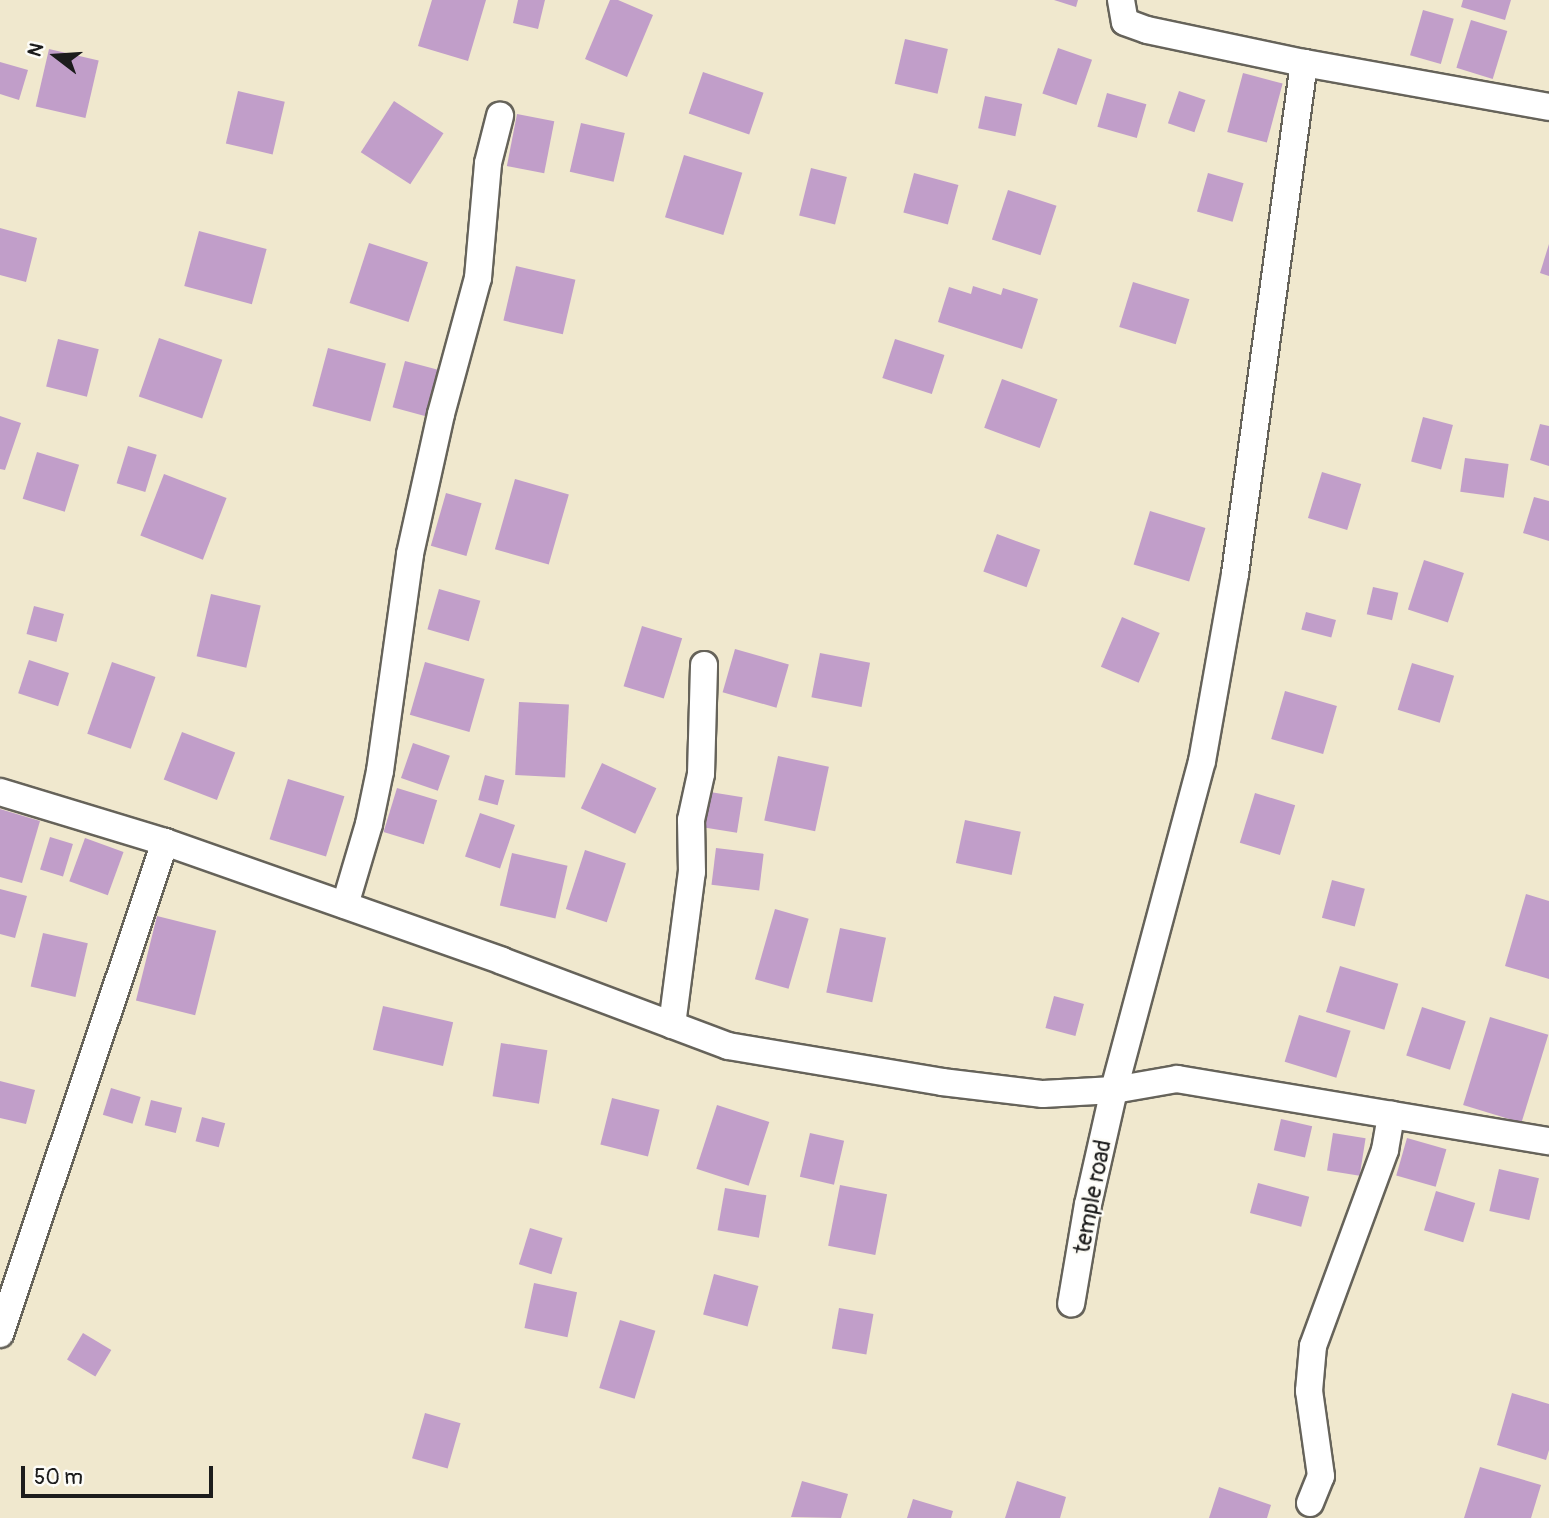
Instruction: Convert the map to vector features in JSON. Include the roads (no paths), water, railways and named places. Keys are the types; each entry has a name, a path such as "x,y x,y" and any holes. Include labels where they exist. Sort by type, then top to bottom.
{"street":[{"path":"1121,0 1125,22 1147,30 1304,63 1549,107"},
{"name":"temple road","path":"1071,1304 1088,1204 1114,1090 1202,761 1245,505 1304,63"},
{"path":"345,905 369,824 380,771 410,554 441,414 478,278 488,163 500,116"},
{"path":"672,1025 692,872 691,820 701,774 704,665"},
{"path":"0,792 165,842 728,1046 942,1082 1043,1094 1114,1090 1177,1079 1549,1141"},
{"path":"0,1334 165,842"},
{"path":"1310,1503 1321,1476 1309,1391 1313,1346 1385,1150 1391,1115"}]}
